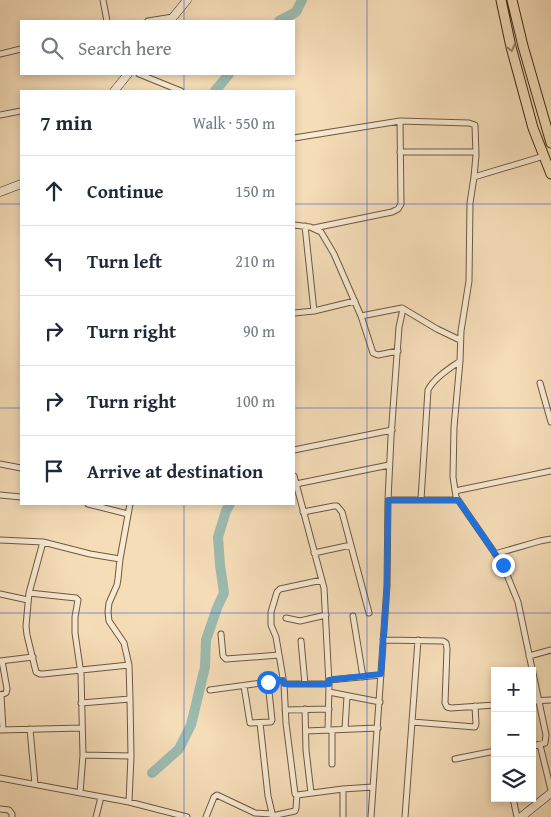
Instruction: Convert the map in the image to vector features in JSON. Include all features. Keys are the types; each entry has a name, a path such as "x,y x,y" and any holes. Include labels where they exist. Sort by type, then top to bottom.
{"main road":[{"path":"501,0 511,47 531,120 551,174"},
{"path":"512,0 551,143"}],"street":[{"path":"103,0 107,20"},
{"path":"172,19 187,0"},
{"path":"0,54 20,49"},
{"path":"115,90 127,75"},
{"path":"141,75 179,90"},
{"path":"0,115 20,111"},
{"path":"313,229 392,212 398,209 401,204 400,121"},
{"path":"295,138 400,121 475,125 476,152 470,203 469,288 460,340 454,427 453,477 458,500 503,565 518,602 546,735 544,743 536,745"},
{"path":"400,152 476,152"},
{"path":"474,177 544,156"},
{"path":"0,192 20,184"},
{"path":"295,225 305,226 321,232 334,254 355,301 373,353 378,355 398,351"},
{"path":"305,226 314,311"},
{"path":"295,313 314,311 355,301"},
{"path":"361,316 402,308 460,340"},
{"path":"371,817 387,586 389,465 399,327 404,309"},
{"path":"421,499 428,390 436,380 460,361"},
{"path":"540,383 551,422"},
{"path":"295,450 392,430"},
{"path":"0,464 20,468"},
{"path":"296,484 389,465"},
{"path":"455,491 551,471"},
{"path":"295,480 324,588 332,764"},
{"path":"0,495 20,497"},
{"path":"388,500 458,500"},
{"path":"92,505 128,514"},
{"path":"129,802 131,756 129,665 124,643 109,621 108,612 109,603 117,585 130,505"},
{"path":"303,512 337,506 342,512 369,613"},
{"path":"495,554 551,539"},
{"path":"0,540 43,542 90,554 120,559"},
{"path":"43,542 29,593 26,626 36,672 40,674 129,665"},
{"path":"314,553 351,545"},
{"path":"206,817 214,797 217,795 255,813 272,815 295,811 297,795 295,794 283,682 270,612 277,592 280,589 322,580"},
{"path":"29,593 78,599 75,633 80,670 83,755 80,793"},
{"path":"0,594 28,600"},
{"path":"286,618 300,621 326,615"},
{"path":"353,616 363,677"},
{"path":"221,634 223,656 226,659 279,655"},
{"path":"384,640 443,641 446,643 447,649 445,703 447,707 491,705"},
{"path":"405,817 418,640"},
{"path":"301,642 305,684"},
{"path":"529,656 551,650"},
{"path":"33,657 1,661 7,689 6,694 0,695 2,730 82,728"},
{"path":"210,690 268,682 305,684 329,682 381,674"},
{"path":"244,686 251,724 270,722 272,720 268,682"},
{"path":"329,692 380,702"},
{"path":"345,729 347,696"},
{"path":"81,703 130,699"},
{"path":"539,701 551,700"},
{"path":"412,722 475,727 475,706"},
{"path":"285,710 329,708"},
{"path":"305,710 306,750 311,794"},
{"path":"260,723 268,796 272,815"},
{"path":"306,731 378,728"},
{"path":"30,729 35,784"},
{"path":"521,817 551,791 540,744"},
{"path":"454,759 491,752"},
{"path":"83,755 131,756"},
{"path":"0,778 129,802 187,817"},
{"path":"297,795 373,787"},
{"path":"343,789 343,817"},
{"path":"96,817 101,797"},
{"path":"514,802 517,817"},
{"path":"0,810 10,810 12,817"}],"waterway":[{"path":"281,20 296,12 302,0"},
{"path":"216,90 228,75"},
{"path":"152,773 179,749 191,725 205,667 206,640 224,593 218,537 229,505"}],"route":[{"path":"268,682 283,680 284,684 329,684 329,680 381,674 387,586 388,500 458,500 503,565"}]}
